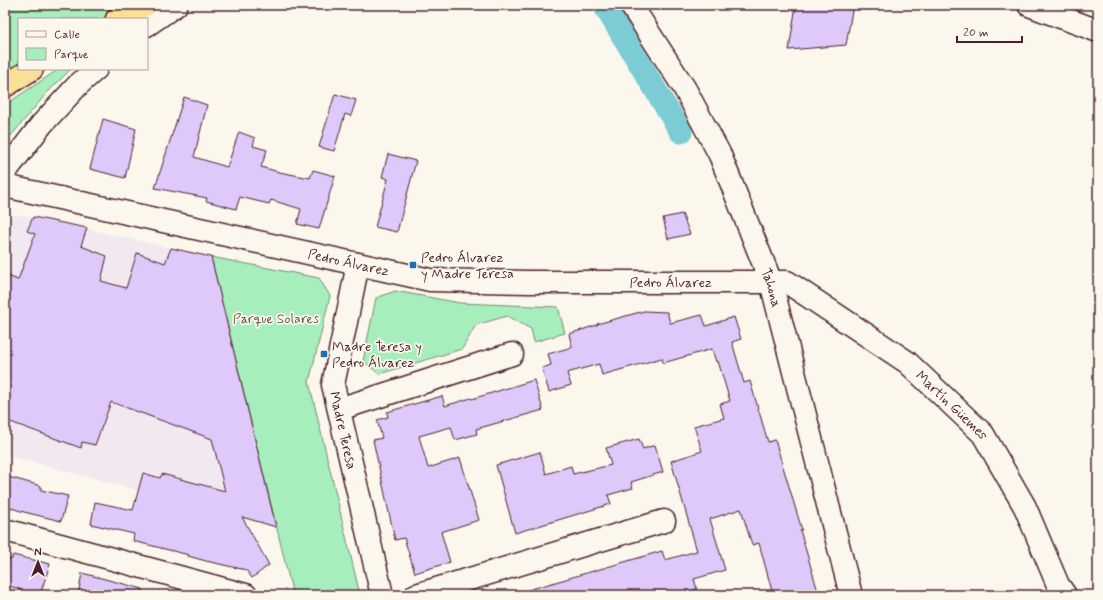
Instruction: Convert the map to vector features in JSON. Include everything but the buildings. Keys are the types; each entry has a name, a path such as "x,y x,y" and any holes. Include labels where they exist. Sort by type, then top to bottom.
{"highway":[{"path":"119,18 145,5"},
{"path":"5,86 30,70"}],"street":[{"path":"148,24 176,5"},
{"name":"Tahona","path":"631,5 685,89 720,155 771,282 851,595"},
{"path":"1029,5 1098,31"},
{"path":"5,172 42,124 78,85 95,70"},
{"name":"Pedro Álvarez","path":"5,186 430,280 530,282 771,282"},
{"name":"Madre Teresa","path":"358,264 333,385 382,595"},
{"name":"Martín Güemes","path":"771,282 787,282 907,362 983,434 1025,507 1058,585 1065,595"},
{"path":"339,409 512,354"},
{"path":"416,595 664,521"},
{"path":"5,530 246,595"}],"shaded area":[{"path":"15,215 29,216 211,257 276,527 5,455 5,219"}],"green space":[{"path":"5,5 127,5 103,18 18,18 18,68 5,76"},
{"path":"58,70 70,70 46,94 5,143 5,105"},
{"name":"Parque Solares","path":"211,257 319,278 330,296 309,382 360,595 293,595"},
{"path":"395,291 460,303 558,307 565,333 534,342 531,329 507,316 476,325 462,349 379,374 363,361 376,298"}],"waterway":[{"path":"604,5 681,132"}],"place":[{"name":"Pedro Álvarez y Madre Teresa","path":"413,265"},
{"name":"Madre Teresa y Pedro Álvarez","path":"324,354"}]}
